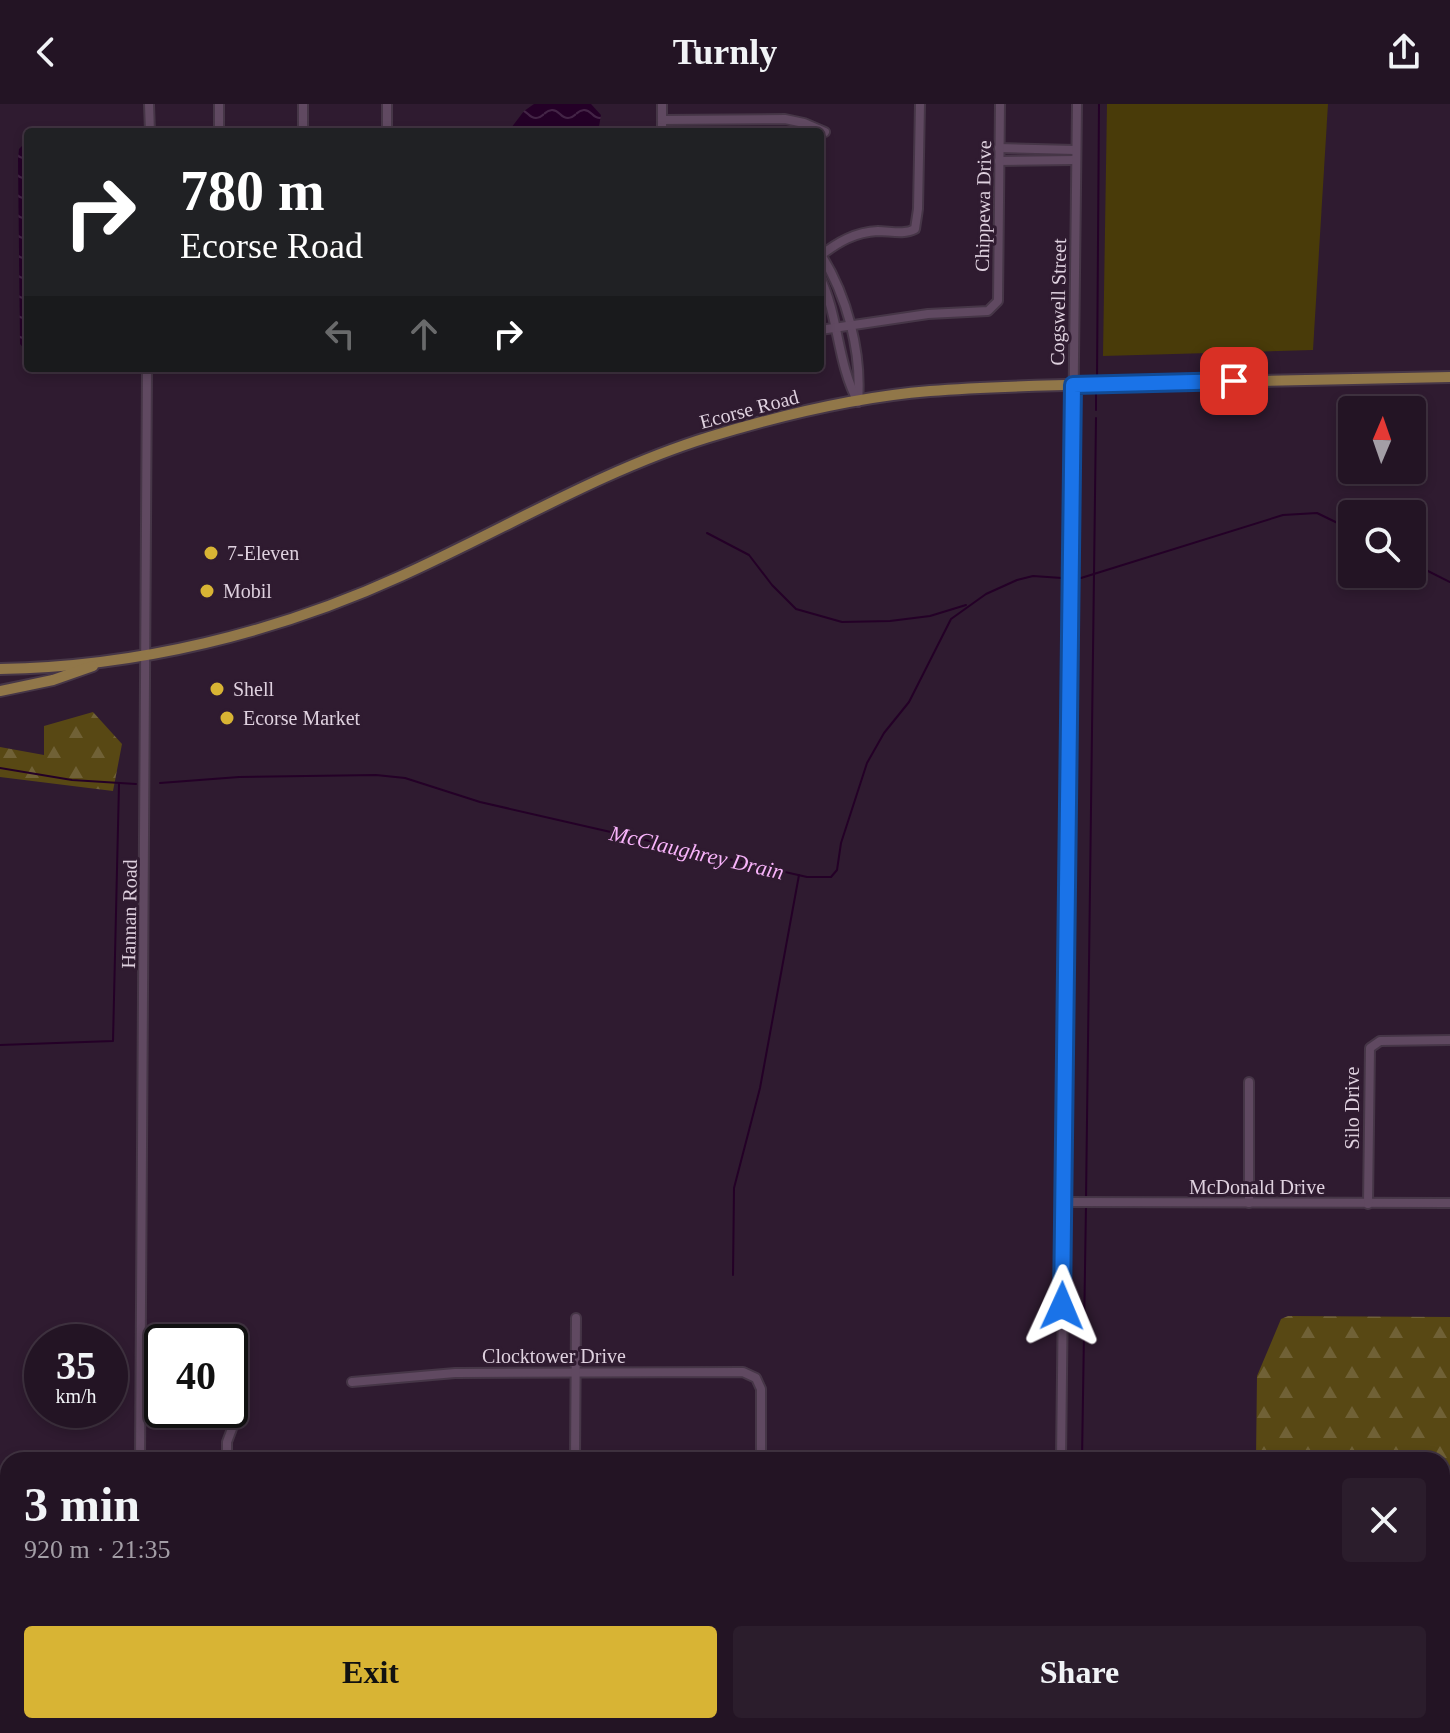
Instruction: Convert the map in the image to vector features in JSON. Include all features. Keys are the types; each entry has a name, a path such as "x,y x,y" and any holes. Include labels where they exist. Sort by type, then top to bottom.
{"main road":[{"name":"Ecorse Road","path":"0,669 98,663 268,627 337,604 400,577 609,476 707,438 774,419 858,402 930,391 1450,377"},
{"name":"Ecorse Road","path":"0,691 53,680 98,663"}],"street":[{"path":"149,104 150,128"},
{"path":"219,104 219,128"},
{"path":"303,104 303,128"},
{"path":"387,104 387,128"},
{"path":"662,104 662,128"},
{"path":"824,252 859,234 878,231 906,233 915,229 918,217 920,104"},
{"name":"Chippewa Drive","path":"849,325 994,308 998,301 1000,104"},
{"name":"Cogswell Street","path":"1061,1452 1077,104"},
{"path":"662,120 785,119 816,128"},
{"path":"999,148 1075,150"},
{"path":"999,161 1075,160"},
{"path":"824,262 839,289 849,325 860,380 858,402"},
{"path":"824,286 848,383 858,402"},
{"path":"824,330 849,325"},
{"name":"Hannan Road","path":"140,1452 147,372"},
{"name":"Silo Drive","path":"1368,1204 1370,1048 1380,1041 1450,1040"},
{"path":"1249,1082 1249,1203"},
{"name":"McDonald Drive","path":"1064,1202 1450,1203"},
{"path":"575,1452 576,1318"},
{"name":"Clocktower Drive","path":"352,1382 455,1373 738,1372 756,1378 761,1389 761,1452"},
{"path":"227,1452 232,1428"}],"shaded area":[{"path":"1107,104 1328,104 1313,350 1103,356"}],"green space":[{"path":"93,712 122,744 113,791 0,777 0,747 44,755 44,726"},
{"path":"1288,1316 1450,1317 1450,1452 1256,1452 1257,1376 1281,1319"}],"water":[{"path":"534,104 591,104 601,115 599,128 511,128"},
{"path":"24,145 24,348 20,344 19,149"}],"waterway":[{"path":"1097,379 1099,104"},
{"path":"1096,389 1096,410"},
{"path":"1086,1199 1096,418"},
{"name":"McClaughrey Drain","path":"1081,578 1283,515 1317,513 1338,523"},
{"path":"707,533 749,555 796,609 842,622 930,616 966,605"},
{"name":"McClaughrey Drain","path":"1426,570 1450,582"},
{"name":"McClaughrey Drain","path":"160,783 239,777 376,775 405,778 480,802 807,877 831,877 837,870 841,843 867,763 884,733 909,702 951,619 986,594 1017,580 1033,576 1062,578"},
{"name":"McClaughrey Drain","path":"0,768 72,780 136,784"},
{"path":"0,1045 113,1041 119,784"},
{"path":"733,1275 734,1188 760,1088 799,875"},
{"path":"1082,1452 1086,1205"}],"place":[{"name":"7-Eleven","path":"211,553"},
{"name":"Mobil","path":"207,591"},
{"name":"Shell","path":"217,689"},
{"name":"Ecorse Market","path":"227,718"}],"route":[{"path":"1062,1306 1073,385 1234,381"}]}
